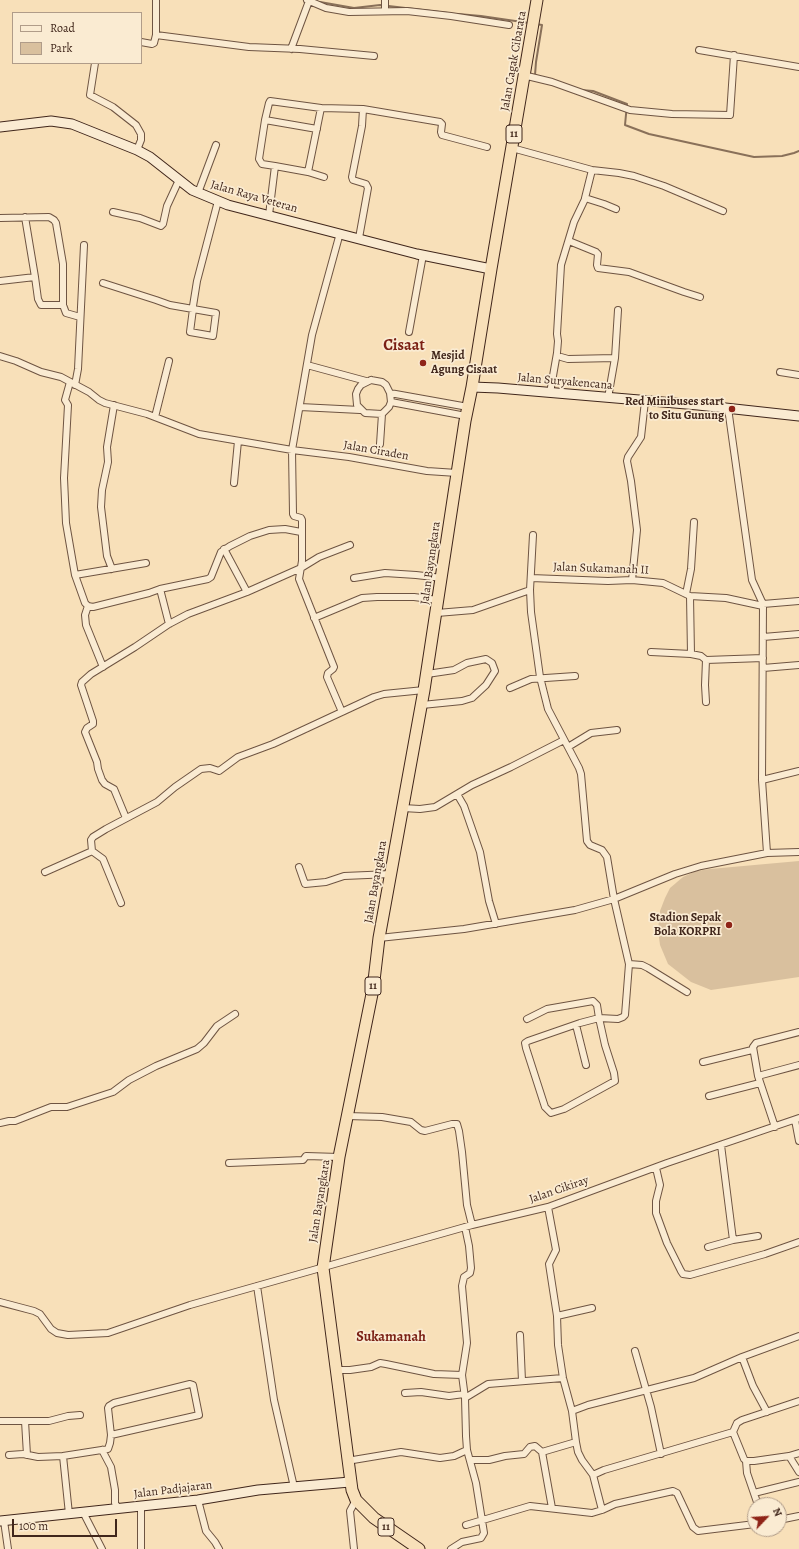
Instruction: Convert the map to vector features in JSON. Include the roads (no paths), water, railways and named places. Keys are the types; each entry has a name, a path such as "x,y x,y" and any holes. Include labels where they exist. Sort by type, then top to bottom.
{"highway":[{"name":"Jalan Cagak Cibarata","path":"491,269 537,0"},
{"name":"Jalan Bayangkara","path":"356,1500 350,1482 347,1461 323,1268 347,1116 373,989 379,938 422,705 457,473 491,269"},
{"name":"11","path":"356,1500 374,1518 419,1549"}],"street":[{"path":"142,42 154,44 156,35 156,0"},
{"path":"385,0 385,11"},
{"path":"290,48 308,1 326,8 343,11 385,11 451,16 509,25"},
{"path":"156,35 249,47 290,48 374,56"},
{"path":"699,50 799,67"},
{"path":"524,75 552,82 630,110 672,114 730,115 734,55"},
{"path":"95,64 90,95 113,107 136,125 141,134 141,140 137,150"},
{"path":"324,177 308,172 262,164 259,159 265,120 270,101 321,108 363,109 440,122 442,124 442,135 487,147"},
{"path":"308,172 321,108"},
{"path":"359,238 368,188 366,184 353,180 352,177 362,126 363,109"},
{"path":"265,120 317,129"},
{"name":"Jalan Raya Veteran","path":"0,126 41,122 62,122 72,124 137,150 150,157 198,193 218,201 423,255 491,269"},
{"path":"198,193 216,145"},
{"path":"512,148 592,170 634,176 664,186 723,211"},
{"path":"269,215 275,166"},
{"path":"550,393 558,341 556,334 560,273 574,222 585,199 592,170"},
{"path":"113,212 140,218 161,226 163,224 167,206 179,180"},
{"path":"585,199 616,209"},
{"path":"103,283 170,306 193,309 216,313 213,336 190,332 193,309 199,274 218,201"},
{"path":"0,212 0,218 49,217 54,220 56,223 63,264 63,305 66,313 80,317"},
{"path":"25,217 40,305 63,305"},
{"path":"340,233 320,301 312,335 292,445 293,514 294,516 301,518 302,532 299,582 334,667 328,673 327,677 342,712"},
{"path":"569,241 596,252 598,254 596,265 598,268 629,272 700,297"},
{"path":"84,245 83,291 80,317 78,369 65,400 68,405 64,478 66,523 76,575 85,603 88,606 93,607 117,602 160,589 209,578 219,555 224,549 250,536 269,530 285,529 302,532"},
{"path":"409,332 423,255"},
{"path":"0,281 35,277"},
{"path":"608,398 615,358 618,310"},
{"name":"Jalan Ciraden","path":"0,356 41,372 61,377 89,392 99,400 156,415 199,434 238,441 292,445 427,471 457,473"},
{"path":"561,357 568,359 615,358"},
{"path":"156,415 169,361"},
{"path":"300,407 360,410 365,413 382,414 386,411 391,402 390,393 386,385 382,382 377,380 366,381 306,365"},
{"path":"780,372 799,375"},
{"path":"360,410 357,405 356,394 361,384 366,381"},
{"name":"Jalan Suryakencana","path":"472,387 728,408 799,416"},
{"path":"390,393 467,412"},
{"path":"632,580 637,530 627,461 641,437 645,401"},
{"path":"391,402 467,412"},
{"path":"112,569 107,556 101,507 102,490 108,462 107,447 114,405"},
{"path":"728,408 752,580 763,605 762,780 767,853"},
{"path":"380,444 382,414"},
{"path":"234,483 238,441"},
{"path":"690,654 688,595 694,522"},
{"path":"527,1019 547,1009 593,1002 597,1005 599,1018 605,1045 615,1081 564,1109 551,1113 545,1108 525,1043 576,1024 599,1018 618,1019 625,1015 629,964 614,899 607,857 602,850 590,845 587,841 581,774 577,762 548,709 540,677 531,612 530,590 533,535"},
{"path":"126,818 114,789 104,784 102,780 97,762 85,732 87,728 93,724 93,721 81,685 82,682 169,624 188,614 247,592 301,568 319,557 350,545"},
{"path":"224,549 247,592"},
{"path":"76,575 146,563"},
{"path":"354,578 385,573 442,578"},
{"name":"Jalan Sukamanah II","path":"531,578 608,581 632,580 663,583 688,595 726,598 763,605 799,601"},
{"path":"160,589 169,624"},
{"path":"437,613 473,610 530,590"},
{"path":"314,618 362,598 414,597 438,600"},
{"path":"88,606 85,615 86,625 103,667"},
{"path":"763,637 799,634"},
{"path":"650,652 690,654 700,656 706,660 763,658"},
{"path":"422,705 462,701 472,698 486,685 495,671 492,663 486,659 467,664 454,670 427,674"},
{"path":"706,660 706,702"},
{"path":"763,668 799,665"},
{"path":"510,688 522,682 540,677 576,676"},
{"path":"121,903 103,859 92,850 91,840 93,837 106,828 157,802 175,787 201,769 210,768 219,771 238,757 273,744 374,697 384,694 424,690"},
{"path":"568,746 591,732 617,730"},
{"path":"403,808 428,808 443,803 472,785 545,751 564,740"},
{"path":"762,780 799,771"},
{"path":"457,794 464,806 480,852 489,902 496,924"},
{"path":"45,872 92,850"},
{"path":"379,938 464,929 575,910 614,899 675,874 701,866 767,853 799,852"},
{"path":"299,867 305,884 326,882 344,876 391,874"},
{"path":"629,964 642,965 687,992"},
{"path":"0,1123 15,1121 52,1107 67,1107 113,1092 129,1080 156,1066 197,1049 218,1026 235,1014"},
{"path":"576,1024 586,1064"},
{"path":"775,1127 758,1076 752,1050 753,1045 799,1032"},
{"path":"703,1062 752,1050"},
{"path":"758,1076 799,1065"},
{"path":"709,1096 760,1083"},
{"path":"347,1116 382,1117 411,1122 421,1130 425,1131 457,1124 460,1131 467,1205 472,1225"},
{"path":"797,1119 799,1141"},
{"name":"Jalan Cikiray","path":"323,1268 472,1225 548,1207 797,1119"},
{"path":"721,1145 733,1240"},
{"path":"230,1163 303,1160 306,1156 340,1157"},
{"path":"656,1168 660,1185 656,1201 656,1213 667,1243 680,1272 683,1274 690,1275 758,1256 799,1242"},
{"path":"548,1207 556,1250 549,1264 557,1316 558,1345 563,1378 572,1411 578,1452 593,1475 602,1510"},
{"path":"451,1549 462,1542 476,1540 483,1536 476,1483 467,1450 462,1375 466,1343 462,1286 464,1277 470,1273 471,1268 469,1246 465,1227"},
{"path":"708,1247 733,1240 758,1236"},
{"path":"0,1302 40,1314 51,1329 57,1333 84,1335 108,1333 178,1309 323,1268"},
{"path":"257,1286 274,1400 294,1487"},
{"path":"557,1316 592,1308"},
{"path":"520,1335 522,1381"},
{"path":"572,1411 646,1389 694,1378 799,1336"},
{"path":"635,1351 646,1389 661,1454"},
{"path":"742,1358 753,1386 767,1412"},
{"path":"335,1370 350,1370 386,1364 434,1374 462,1375"},
{"path":"405,1393 421,1392 448,1396 464,1396 488,1384 563,1378"},
{"path":"9,1454 38,1457 64,1456 102,1450 109,1447 111,1436 108,1408 111,1404 190,1384 193,1385 199,1415 111,1436"},
{"path":"755,1497 747,1473 746,1461 733,1432 736,1424 739,1421 799,1402"},
{"path":"0,1421 49,1421 68,1416 80,1415"},
{"path":"25,1421 27,1455"},
{"path":"593,1475 604,1470 733,1432"},
{"path":"542,1452 576,1442"},
{"path":"470,1460 489,1460 505,1456 524,1454 530,1447 535,1446 542,1452 552,1508"},
{"path":"102,1450 111,1467 115,1490 115,1503 118,1508"},
{"path":"347,1461 402,1452 440,1458 454,1456 467,1450"},
{"path":"746,1461 789,1456 799,1452"},
{"path":"64,1456 69,1514"},
{"path":"789,1456 799,1472"},
{"name":"Jalan Padjajaran","path":"2,1521 198,1500 258,1490 350,1482"},
{"path":"754,1493 799,1482"},
{"path":"466,1525 530,1506 592,1513 615,1504 673,1491 677,1494 693,1527 698,1530 747,1525"},
{"path":"198,1500 206,1531 216,1542 219,1549"},
{"path":"354,1549 350,1512 356,1500"},
{"path":"141,1506 141,1549"},
{"path":"83,1512 102,1549"},
{"path":"787,1518 799,1516"},
{"path":"2,1521 8,1549"}],"waterway":[{"path":"320,2 354,8 380,5 448,13"},
{"path":"458,14 529,23"},
{"path":"536,24 542,25 536,62 535,75 537,76"},
{"path":"581,90 593,91 627,104 625,125 649,134 754,157 782,156 799,151"}],"place":[{"name":"Mesjid Agung Cisaat","path":"423,363"},
{"name":"Red Minibuses start to Situ Gunung","path":"732,409"},
{"name":"Stadion Sepak Bola KORPRI","path":"729,925"}],"district":[{"name":"Cisaat","path":"404,346"},
{"name":"Sukamanah","path":"391,1338"}]}
